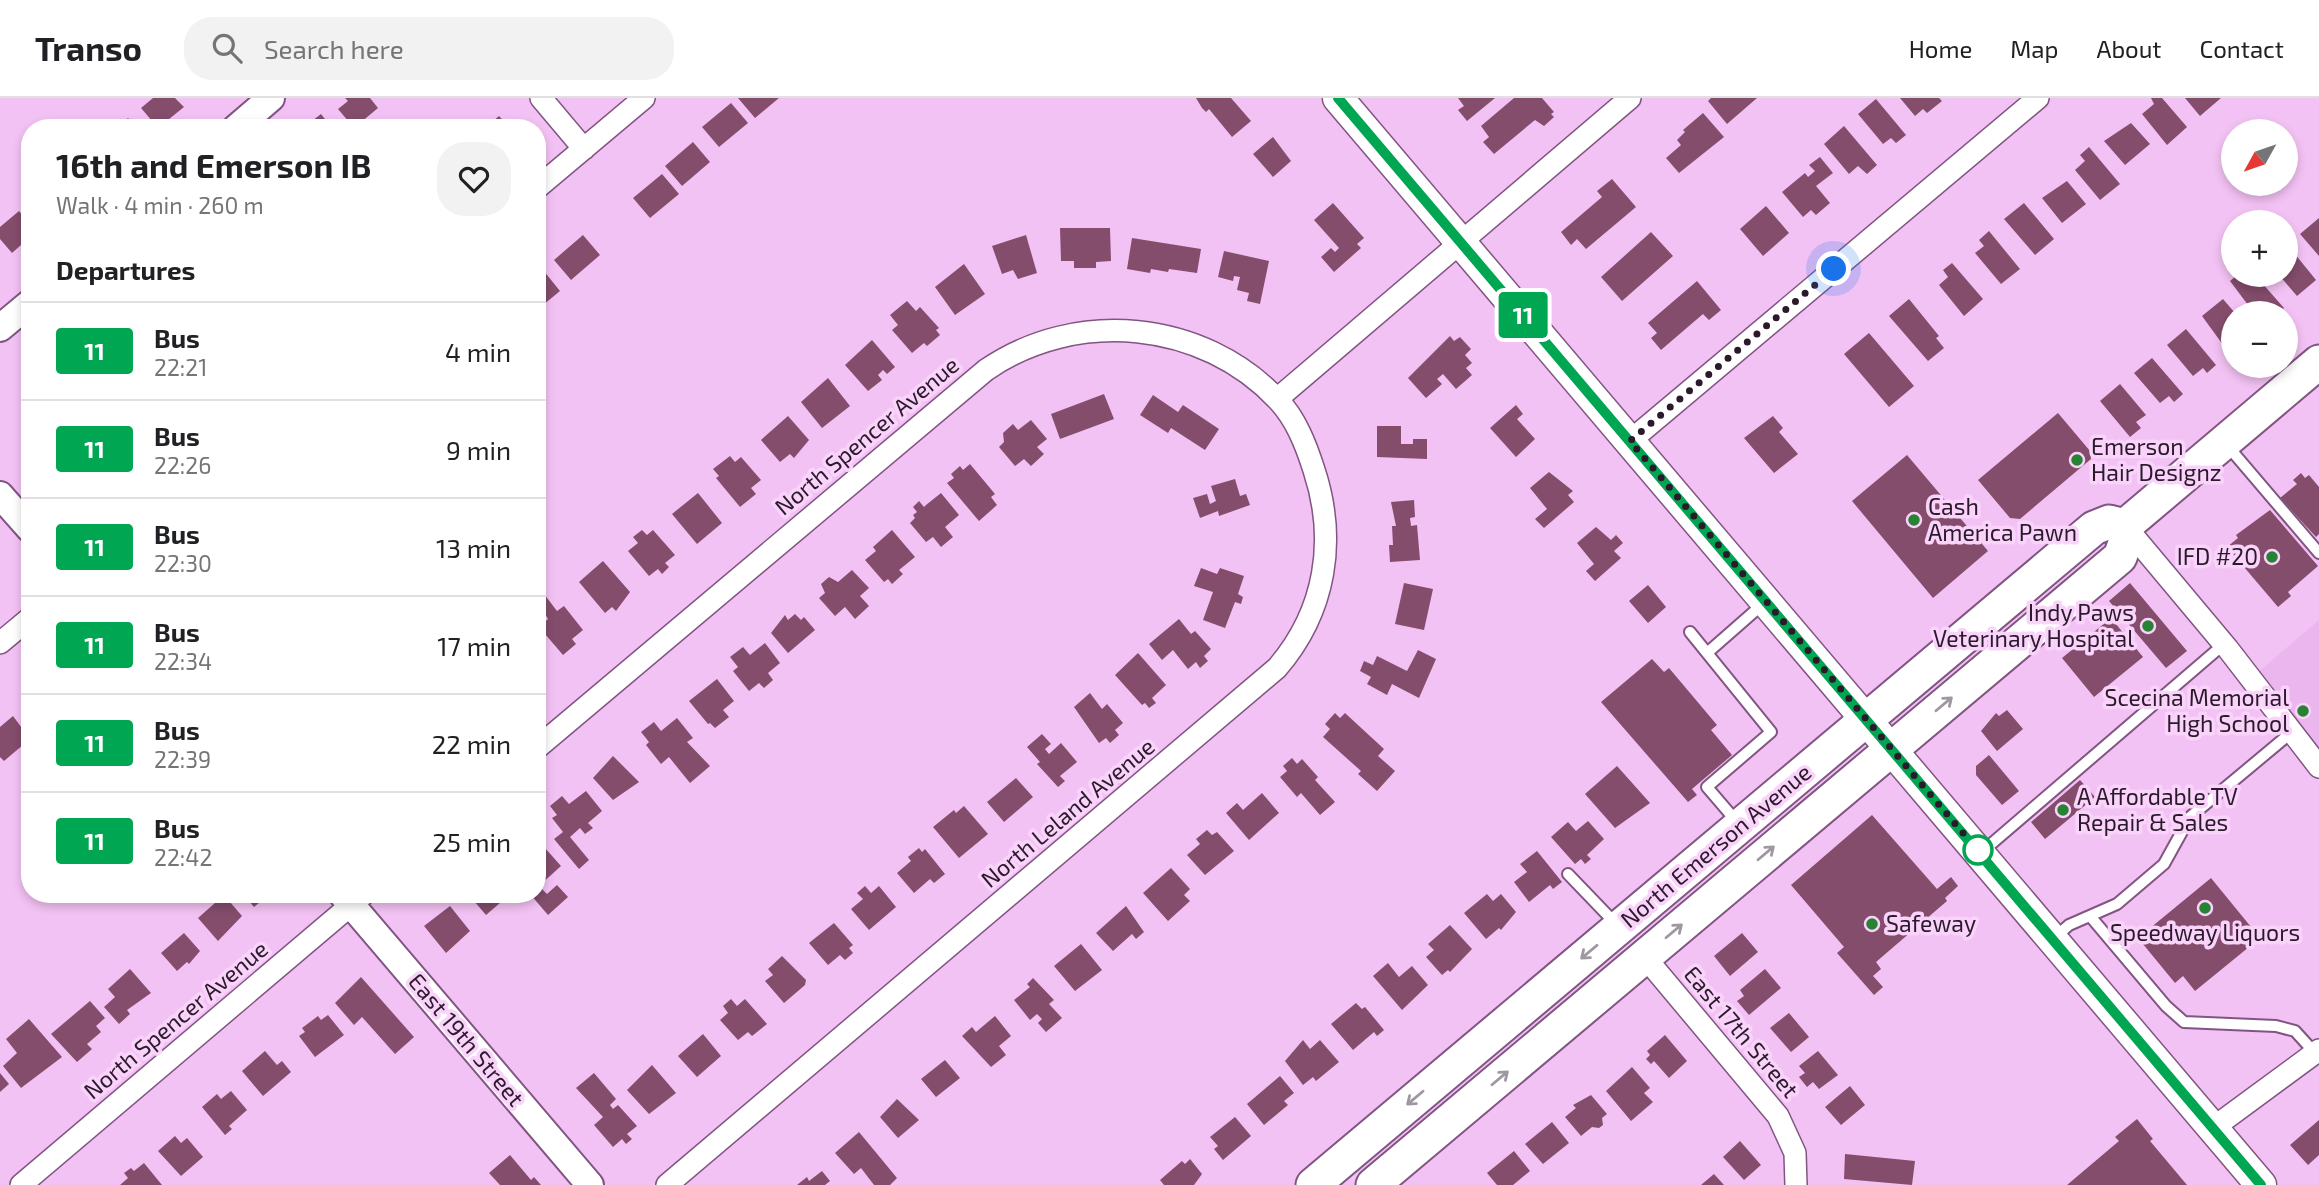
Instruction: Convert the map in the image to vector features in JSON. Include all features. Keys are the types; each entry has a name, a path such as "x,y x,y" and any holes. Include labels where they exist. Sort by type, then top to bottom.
{"main road":[{"path":"1338,98 2259,1184"},
{"path":"2125,526 2319,362"},
{"name":"North Emerson Avenue","path":"1313,1185 2094,528 2109,522 2125,526 2125,543 2120,557 1373,1185"}],"street":[{"path":"246,119 271,98"},
{"path":"541,98 584,149"},
{"path":"546,181 644,98"},
{"path":"1277,399 1630,98"},
{"path":"1630,441 2038,98"},
{"path":"0,328 21,310"},
{"name":"North Spencer Avenue","path":"546,740 986,370 1021,350 1079,332 1128,330 1157,334 1186,341 1222,357 1247,373 1277,399"},
{"name":"North Leland Avenue","path":"667,1185 1264,682 1283,661 1300,636 1316,601 1326,554 1327,525 1320,487 1309,453 1299,431 1277,399"},
{"path":"0,495 21,518"},
{"path":"2125,526 2224,644 2319,767"},
{"path":"0,643 21,626"},
{"name":"North Spencer Avenue","path":"21,1185 346,903"},
{"name":"East 19th Street","path":"356,903 590,1185"},
{"name":"East 17th Street","path":"1644,956 1778,1116 1792,1146 1796,1185"},
{"path":"2213,1128 2317,1052"}],"lane":[{"path":"2224,442 2319,553"},
{"path":"1707,653 1766,601"},
{"path":"1689,632 1772,732 1707,787 1740,826"},
{"path":"1980,853 2224,644"},
{"path":"2053,939 2069,925 2117,904 2164,864 2190,817 2292,732"},
{"path":"1568,874 1619,927"},
{"path":"2090,915 2166,1006 2184,1022 2276,1026 2295,1031 2317,1052"}],"shaded area":[{"name":"Scecina Memorial High School","path":"2319,620 2319,748 2256,674"}],"building":[{"path":"153,98 175,98 184,107 169,119 150,119 141,108"},
{"path":"345,98 370,98 378,108 365,119 346,119 338,109 348,101"},
{"path":"738,98 779,98 755,118"},
{"path":"1196,98 1231,98 1251,121 1232,137 1209,109 1206,112 1202,108"},
{"path":"1458,98 1495,98 1467,121 1458,110 1464,106"},
{"path":"1514,98 1542,98 1554,112 1551,114 1554,117 1544,126 1535,120 1494,154 1483,142 1489,137 1481,126"},
{"path":"1711,98 1757,98 1727,124 1708,101"},
{"path":"1900,98 1939,98 1942,101 1927,113 1923,109 1915,116"},
{"path":"2151,98 2162,98 2187,127 2167,145 2142,114 2154,104"},
{"path":"2185,98 2221,98 2200,116"},
{"path":"1876,99 1906,135 1896,143 1891,138 1883,144 1858,114"},
{"path":"731,103 748,123 719,147 702,127"},
{"path":"1703,113 1724,137 1679,173 1666,158 1681,145 1677,140 1685,132 1683,130"},
{"path":"2131,123 2150,144 2125,165 2104,141"},
{"path":"1844,126 1877,165 1867,174 1858,166 1849,174 1824,144"},
{"path":"1273,137 1291,161 1273,177 1253,154"},
{"path":"693,142 710,162 682,186 665,166"},
{"path":"2089,147 2120,184 2100,200 2075,170 2085,161 2080,155"},
{"path":"1820,157 1833,173 1816,186 1830,203 1816,215 1811,210 1803,217 1782,192 1805,173 1808,177 1815,171 1809,165"},
{"path":"662,174 679,194 650,218 633,198"},
{"path":"1612,179 1636,207 1586,249 1577,239 1571,245 1561,232 1602,197 1597,191"},
{"path":"2067,181 2086,204 2062,223 2042,198"},
{"path":"1333,203 1364,238 1357,244 1361,248 1334,272 1321,257 1331,248 1335,252 1339,248 1314,220"},
{"path":"2024,203 2054,239 2035,255 2004,219"},
{"path":"1766,206 1789,233 1763,256 1740,229"},
{"path":"19,211 21,213 21,245 12,253 0,239 0,227"},
{"path":"2319,218 2319,256 2300,234"},
{"path":"1060,228 1110,228 1111,261 1096,262 1096,268 1074,268 1074,261 1061,261"},
{"path":"1989,231 2020,269 2001,284 1975,253 1984,246 1979,240"},
{"path":"1651,232 1673,256 1622,301 1601,277"},
{"path":"583,235 600,255 571,280 554,260"},
{"path":"1026,235 1037,273 1018,279 1013,270 1002,274 992,246"},
{"path":"1132,238 1201,249 1197,273 1151,269 1150,273 1127,269"},
{"path":"1224,251 1269,261 1260,304 1247,301 1249,293 1237,290 1240,277 1234,276 1233,281 1218,277"},
{"path":"2298,258 2316,280 2297,296 2289,287 2298,287"},
{"path":"1952,263 1983,299 1964,316 1939,285 1948,277 1943,270"},
{"path":"964,264 985,294 955,315 935,287"},
{"path":"546,274 560,291 546,303"},
{"path":"1697,281 1721,310 1709,320 1703,314 1661,350 1651,338 1657,333 1648,323"},
{"path":"2234,287 2266,287 2278,301 2245,301"},
{"path":"1909,299 1939,336 1936,338 1944,348 1928,361 1889,316"},
{"path":"2223,299 2225,301 2221,301 2221,342 2202,316"},
{"path":"907,301 916,311 920,307 939,328 936,330 940,335 927,346 924,343 912,353 892,330 898,325 890,315"},
{"path":"2186,329 2216,365 2207,373 2203,368 2193,376 2167,345"},
{"path":"1869,333 1914,386 1889,407 1844,354"},
{"path":"1450,336 1454,341 1460,337 1471,349 1465,355 1472,363 1466,368 1472,375 1456,389 1443,374 1437,379 1442,384 1426,398 1408,378"},
{"path":"872,340 895,367 887,374 883,370 878,375 882,380 868,391 845,365"},
{"path":"2152,358 2183,394 2174,402 2169,396 2160,403 2134,373"},
{"path":"828,378 850,406 822,428 801,402"},
{"path":"2120,384 2146,415 2136,422 2141,428 2130,437 2100,401"},
{"path":"1104,394 1114,419 1060,439 1051,414"},
{"path":"1153,395 1178,412 1183,405 1219,429 1205,450 1171,428 1168,433 1140,415"},
{"path":"1516,405 1523,414 1517,419 1535,439 1516,457 1490,428"},
{"path":"2058,413 2090,451 2091,459 2020,519 2010,518 1978,480"},
{"path":"788,416 809,440 794,458 790,454 780,462 761,440"},
{"path":"1773,416 1783,428 1779,432 1798,454 1774,473 1744,438"},
{"path":"1031,420 1047,439 1037,447 1044,454 1031,466 1024,459 1015,466 999,447 1004,442 1003,433 1013,424 1018,430"},
{"path":"1377,426 1401,426 1401,444 1413,444 1413,439 1427,439 1427,459 1377,457"},
{"name":"Cash America Pawn","path":"1907,455 1988,551 1933,598 1852,501"},
{"path":"730,456 735,462 741,457 761,480 751,488 756,494 740,507 716,478 719,476 713,469"},
{"path":"970,464 995,494 991,497 997,505 979,521 947,483 954,478 951,474 960,466 963,470"},
{"path":"1549,472 1573,491 1568,495 1574,502 1544,528 1535,519 1547,509 1530,488"},
{"path":"2301,473 2305,478 2309,475 2319,487 2319,534 2316,537 2280,498 2297,484 2293,480"},
{"path":"1235,479 1240,496 1246,494 1250,505 1219,516 1218,511 1200,518 1193,498 1207,494 1210,504 1216,501 1211,486"},
{"path":"698,493 722,523 697,544 672,514"},
{"path":"941,493 959,515 945,527 953,537 941,547 933,537 926,542 910,523 917,512 913,507 919,501 924,507"},
{"path":"1414,500 1415,517 1410,518 1411,526 1417,525 1420,560 1390,562 1392,526 1396,526 1391,502"},
{"name":"IFD #20","path":"2270,510 2318,566 2288,592 2291,596 2278,607 2227,547 2238,538 2236,535"},
{"path":"1596,527 1611,540 1616,535 1623,543 1614,551 1621,558 1595,581 1586,571 1594,564 1577,543"},
{"path":"642,530 647,535 653,530 675,555 665,563 669,567 662,574 658,569 649,576 628,551 638,543 633,537"},
{"path":"892,530 915,557 899,570 903,574 892,584 888,579 884,582 865,560 876,551 873,547"},
{"path":"603,561 630,592 616,611 612,607 605,613 579,582"},
{"path":"1201,568 1217,574 1220,568 1244,576 1238,594 1243,597 1241,604 1235,602 1225,628 1203,620 1213,592 1194,586"},
{"path":"852,570 869,588 860,596 869,606 855,619 845,607 835,616 819,598 825,593 821,584 829,577 838,582"},
{"path":"1404,583 1433,589 1424,630 1395,624"},
{"name":"Indy Paws Veterinary Hospital","path":"2130,583 2187,651 2166,668 2109,601"},
{"path":"1648,585 1666,607 1648,623 1629,601"},
{"path":"546,597 557,611 564,606 583,630 572,639 576,644 563,655 546,635"},
{"path":"795,614 801,620 804,617 815,630 788,653 771,633 785,615 788,620"},
{"path":"2111,618 2143,657 2094,697 2062,658"},
{"path":"1179,619 1191,634 1195,631 1211,649 1204,656 1208,661 1200,668 1196,662 1188,669 1173,650 1162,660 1149,644"},
{"path":"765,643 780,663 768,673 773,680 764,688 759,683 749,691 733,671 738,667 730,657 743,647 750,655"},
{"path":"1418,650 1436,659 1419,698 1392,684 1387,695 1367,684 1371,677 1360,671 1364,661 1373,665 1377,656 1407,671"},
{"path":"1138,653 1166,685 1152,698 1156,703 1149,708 1145,703 1142,705 1115,675"},
{"path":"1652,659 1664,672 1669,668 1717,725 1711,730 1732,755 1692,789 1697,795 1688,802 1601,702"},
{"path":"717,679 734,701 723,710 729,717 715,728 708,724 689,701"},
{"path":"1090,693 1102,709 1107,704 1123,723 1115,730 1119,735 1110,743 1106,738 1099,743 1074,707"},
{"path":"2007,710 2023,729 1997,751 1981,731 1996,713 1999,716"},
{"path":"1335,713 1340,718 1345,713 1384,749 1378,756 1395,771 1377,791 1358,774 1361,771 1323,737 1330,729 1325,724"},
{"path":"13,716 21,727 21,747 4,761 0,757 0,727"},
{"path":"677,718 693,738 687,742 710,766 690,783 669,757 661,764 646,745 649,742 641,732 654,722 661,731"},
{"path":"1042,734 1051,744 1045,749 1049,754 1061,743 1077,762 1060,776 1065,781 1058,787 1037,764 1040,762 1027,747"},
{"path":"1989,755 2019,791 2002,805 1976,775 1976,766"},
{"path":"613,756 639,782 613,800 593,778"},
{"path":"1292,758 1297,764 1302,759 1318,777 1315,780 1335,802 1320,815 1301,793 1297,797 1280,777 1287,771 1283,766"},
{"path":"1617,766 1650,803 1615,828 1585,794"},
{"path":"1016,778 1033,797 1004,822 987,802"},
{"name":"A Affordable TV Repair & Sales","path":"2080,780 2095,797 2045,839 2031,822"},
{"path":"586,791 602,811 588,823 593,828 585,834 580,828 570,837 589,860 579,869 554,839 563,832 552,818 557,815 550,806 562,796 569,804"},
{"path":"1262,793 1279,813 1249,840 1226,813 1237,803 1243,810"},
{"path":"964,806 988,834 959,858 933,827 954,810 956,813"},
{"name":"Safeway","path":"1872,815 1937,889 1951,877 1958,886 1945,898 1947,901 1876,962 1881,969 1873,976 1883,987 1874,995 1837,953 1844,947 1791,885"},
{"path":"1588,821 1604,839 1587,855 1591,859 1585,864 1581,859 1575,864 1551,837 1568,822 1576,831"},
{"path":"1207,830 1212,835 1217,832 1234,851 1205,875 1187,855 1200,844 1196,839"},
{"path":"919,848 922,852 925,849 945,874 934,883 930,879 914,893 897,873 911,861 908,857"},
{"path":"546,849 561,866 546,880"},
{"path":"1537,851 1562,882 1553,889 1550,885 1529,902 1514,882 1527,872 1520,864"},
{"path":"1171,868 1190,889 1184,895 1190,901 1168,921 1143,893"},
{"name":"Speedway Liquors","path":"2211,878 2260,938 2195,991 2183,976 2175,983 2138,938"},
{"path":"557,885 568,897 548,915 538,903 546,903 546,893"},
{"path":"865,886 871,893 879,886 896,907 869,930 851,909 863,899 857,893"},
{"path":"1487,894 1493,901 1501,894 1516,912 1501,930 1499,928 1486,939 1464,913"},
{"path":"215,903 231,903 242,916 218,941 198,918"},
{"path":"476,903 500,903 486,915"},
{"path":"450,906 470,931 446,953 424,926"},
{"path":"1126,906 1144,932 1136,939 1132,934 1113,951 1096,933"},
{"path":"834,923 853,945 849,948 853,953 845,960 840,955 828,965 809,943"},
{"path":"1450,925 1472,949 1450,972 1448,970 1442,975 1426,957 1434,950 1428,944"},
{"path":"184,933 200,951 189,964 187,962 177,971 161,953"},
{"path":"1742,933 1758,952 1730,976 1714,956"},
{"path":"1081,944 1102,970 1075,991 1054,966"},
{"path":"782,956 806,980 805,985 784,1003 765,981 773,975 768,969"},
{"path":"1388,963 1399,977 1412,966 1428,985 1402,1010 1373,976"},
{"path":"130,969 151,993 127,1010 130,1014 119,1024 104,1007 115,997 108,989"},
{"path":"1765,969 1781,988 1749,1015 1737,1001 1744,996 1740,990"},
{"path":"361,977 414,1037 395,1054 362,1017 354,1025 335,1003"},
{"path":"1033,978 1054,1000 1049,1004 1062,1018 1046,1032 1038,1023 1042,1019 1037,1014 1030,1020 1014,1000 1030,987 1027,984"},
{"path":"731,999 737,1006 745,999 767,1024 752,1036 748,1032 738,1040 720,1020 728,1013 723,1006"},
{"path":"90,1001 105,1018 96,1026 101,1032 87,1044 92,1049 77,1062 51,1034"},
{"path":"1356,1003 1362,1009 1365,1007 1384,1030 1377,1036 1374,1032 1353,1050 1331,1024"},
{"path":"1789,1013 1809,1037 1791,1052 1770,1028"},
{"path":"328,1015 344,1035 315,1057 299,1036 305,1032 302,1028 318,1016 321,1020"},
{"path":"995,1016 1011,1036 999,1046 1006,1055 991,1067 962,1036 972,1027 976,1032"},
{"path":"29,1019 62,1057 21,1088 3,1066 17,1053 6,1039"},
{"path":"703,1034 721,1056 697,1077 678,1056"},
{"path":"1665,1035 1687,1061 1669,1078 1654,1061 1651,1064 1646,1059 1650,1055 1647,1051"},
{"path":"1303,1040 1310,1049 1320,1040 1339,1062 1316,1081 1313,1077 1303,1085 1285,1061"},
{"path":"265,1051 277,1065 282,1061 291,1072 263,1096 242,1071"},
{"path":"1818,1051 1838,1075 1819,1089 1813,1082 1807,1087 1799,1077 1805,1073 1799,1066"},
{"path":"945,1060 960,1078 936,1097 921,1079"},
{"path":"652,1065 676,1093 649,1114 627,1090"},
{"path":"1632,1067 1650,1088 1644,1093 1653,1102 1631,1121 1606,1091"},
{"path":"0,1073 9,1084 0,1092"},
{"path":"594,1073 616,1099 610,1105 613,1109 618,1105 637,1126 627,1134 632,1139 626,1144 622,1139 613,1147 594,1125 603,1117 576,1088"},
{"path":"1280,1076 1294,1093 1284,1101 1288,1105 1264,1125 1247,1104"},
{"path":"1850,1086 1865,1105 1841,1125 1825,1107"},
{"path":"231,1091 247,1110 229,1126 232,1129 225,1135 202,1107 217,1094 221,1099"},
{"path":"1591,1095 1607,1114 1602,1118 1603,1125 1599,1128 1592,1127 1581,1136 1565,1117 1576,1108 1573,1105"},
{"path":"897,1099 919,1120 898,1138 880,1117"},
{"path":"1235,1117 1251,1136 1223,1160 1214,1149 1218,1146 1210,1137"},
{"path":"2137,1119 2153,1139 2150,1141 2187,1185 2067,1185 2119,1141 2115,1137"},
{"path":"2319,1120 2319,1155 2308,1165 2290,1145"},
{"path":"1552,1122 1569,1143 1543,1164 1525,1144"},
{"path":"859,1132 897,1178 890,1185 874,1185 861,1168 854,1174 835,1153"},
{"path":"175,1136 181,1143 187,1138 203,1157 181,1176 158,1151"},
{"path":"1740,1141 1761,1165 1744,1180 1723,1157"},
{"path":"1514,1151 1530,1171 1513,1185 1497,1185 1487,1173"},
{"path":"1845,1154 1915,1161 1912,1185 1844,1179"},
{"path":"510,1155 531,1180 534,1177 541,1185 500,1185 489,1173"},
{"path":"1190,1159 1202,1174 1194,1185 1164,1185 1160,1180 1182,1161 1185,1164"},
{"path":"144,1163 162,1185 120,1185 128,1178 124,1173 131,1168 134,1171"},
{"path":"822,1171 830,1181 825,1185 797,1185 807,1177 809,1181"},
{"path":"1714,1174 1724,1185 1701,1185"}],"bus line":[{"name":"11","path":"1338,98 2261,1185"}],"place":[{"name":"Emerson Hair Designz","path":"2077,460"},
{"name":"Cash America Pawn","path":"1914,520"},
{"name":"IFD #20","path":"2272,557"},
{"name":"Indy Paws Veterinary Hospital","path":"2148,626"},
{"name":"Scecina Memorial High School","path":"2303,711"},
{"name":"A Affordable TV Repair & Sales","path":"2063,810"},
{"name":"Speedway Liquors","path":"2205,908"},
{"name":"Safeway","path":"1872,924"}],"route":[{"path":"1834,269 1630,441 1980,853 1978,850"}]}
